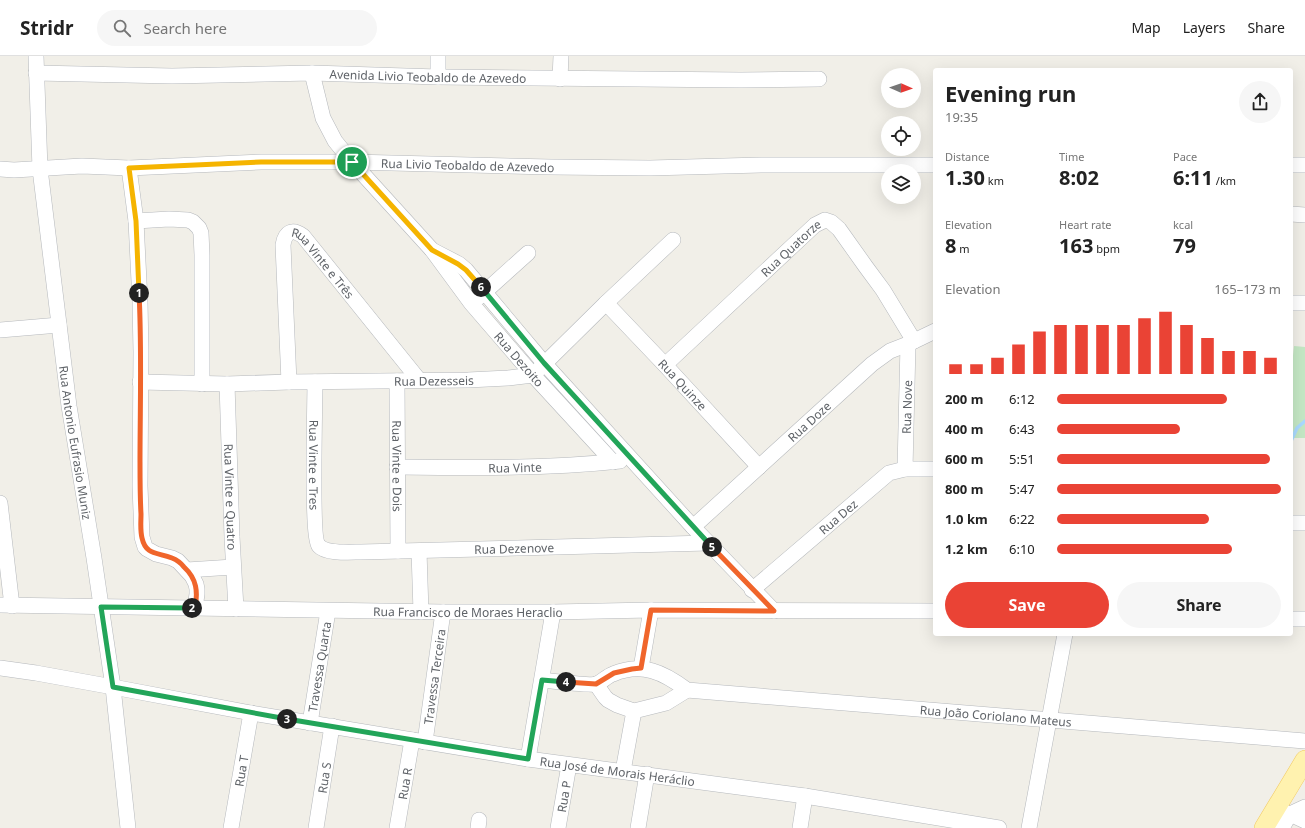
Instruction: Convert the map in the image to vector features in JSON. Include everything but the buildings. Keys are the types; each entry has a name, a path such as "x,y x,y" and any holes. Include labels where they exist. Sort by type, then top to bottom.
{"main road":[{"path":"1264,828 1282,812 1305,760"}],"street":[{"name":"Rua Antonio Eufrasio Muniz","path":"36,56 40,169 69,406 113,687 128,828"},
{"path":"438,56 438,77"},
{"path":"560,79 561,56"},
{"name":"Avenida Livio Teobaldo de Azevedo","path":"36,73 172,76 312,73 560,79 819,79"},
{"name":"Rua Dezoito","path":"312,73 319,106 326,125 335,141 352,162 432,250 471,303 533,375 613,462"},
{"name":"Rua Livio Teobaldo de Azevedo","path":"0,169 14,170 82,166 129,168 261,162 352,162 620,168 762,165 933,165"},
{"path":"1293,165 1305,165"},
{"path":"129,168 136,221 140,302 140,486 142,537 145,547 150,551 178,561 187,570 196,584 197,594 195,608"},
{"path":"1293,214 1305,215"},
{"path":"136,221 169,219 188,220 193,222 199,228 201,233 202,255 202,384"},
{"name":"Rua Quatorze","path":"665,365 815,226 825,220 835,225 883,290 911,342"},
{"name":"Rua Vinte e Três","path":"289,382 283,245 285,237 289,232 303,236 419,380"},
{"path":"533,375 606,302 673,240"},
{"name":"Rua Dezoito","path":"432,250 466,270 544,363 693,527 752,590 774,611"},
{"path":"471,303 528,253"},
{"name":"Rua Quinze","path":"606,302 759,467"},
{"path":"1293,303 1305,303"},
{"path":"0,330 59,325"},
{"name":"Rua Doze","path":"693,527 872,364 890,351 933,332"},
{"name":"Rua Nove","path":"905,469 911,342"},
{"name":"Rua Dezesseis","path":"140,382 227,384 397,381 495,379 533,375"},
{"name":"Rua Vinte e Dois","path":"397,381 398,551"},
{"name":"Rua Vinte e Tres","path":"315,382 315,510 316,536 317,543 320,548"},
{"name":"Rua Vinte e Quatro","path":"227,384 233,567 236,609"},
{"name":"Rua Vinte","path":"397,467 496,468 632,460"},
{"name":"Rua Dez","path":"752,590 889,473 905,469 933,469"},
{"path":"0,503 6,606"},
{"path":"1293,523 1305,523"},
{"name":"Rua Dezenove","path":"320,548 344,552 708,543"},
{"path":"419,551 422,612"},
{"path":"187,570 233,567"},
{"name":"Rua Francisco de Moraes Heraclio","path":"6,606 422,612 651,610 933,611"},
{"path":"641,668 651,610"},
{"name":"Travessa Quarta","path":"310,723 328,611"},
{"name":"Travessa Terceira","path":"419,741 443,612"},
{"path":"528,759 554,612"},
{"path":"1293,619 1305,619"},
{"path":"1029,828 1064,636"},
{"name":"Rua José de Morais Heráclio","path":"0,668 36,673 251,713 528,759 805,796 999,828"},
{"name":"Rua João Coriolano Mateus","path":"596,684 614,673 641,668 668,677 687,690 1305,741"},
{"path":"542,680 596,684 604,697 608,700 634,711 666,703 687,690"},
{"path":"623,771 634,711"},
{"name":"Rua T","path":"231,828 251,713"},
{"name":"Rua S","path":"316,828 332,726"},
{"name":"Rua R","path":"397,828 419,741"},
{"name":"Rua P","path":"558,828 569,765"},
{"path":"638,828 647,774"},
{"path":"800,828 805,796"},
{"path":"1282,812 1305,807"},
{"path":"1282,812 1305,821"},
{"path":"1282,812 1282,828"}],"green space":[{"path":"1294,346 1305,347 1305,438 1293,438"}],"waterway":[{"path":"1293,437 1297,428 1305,421"}],"route":[{"path":"261,162 352,162 432,250 451,259 466,270 544,363 693,527 752,590 774,611 651,610 641,668 614,673 596,684 542,680 528,759 251,713 113,687 101,607 195,608 197,594 196,584 187,570 178,561 156,554 147,549 145,547 141,532 140,302 136,221 129,168 261,162"}]}
